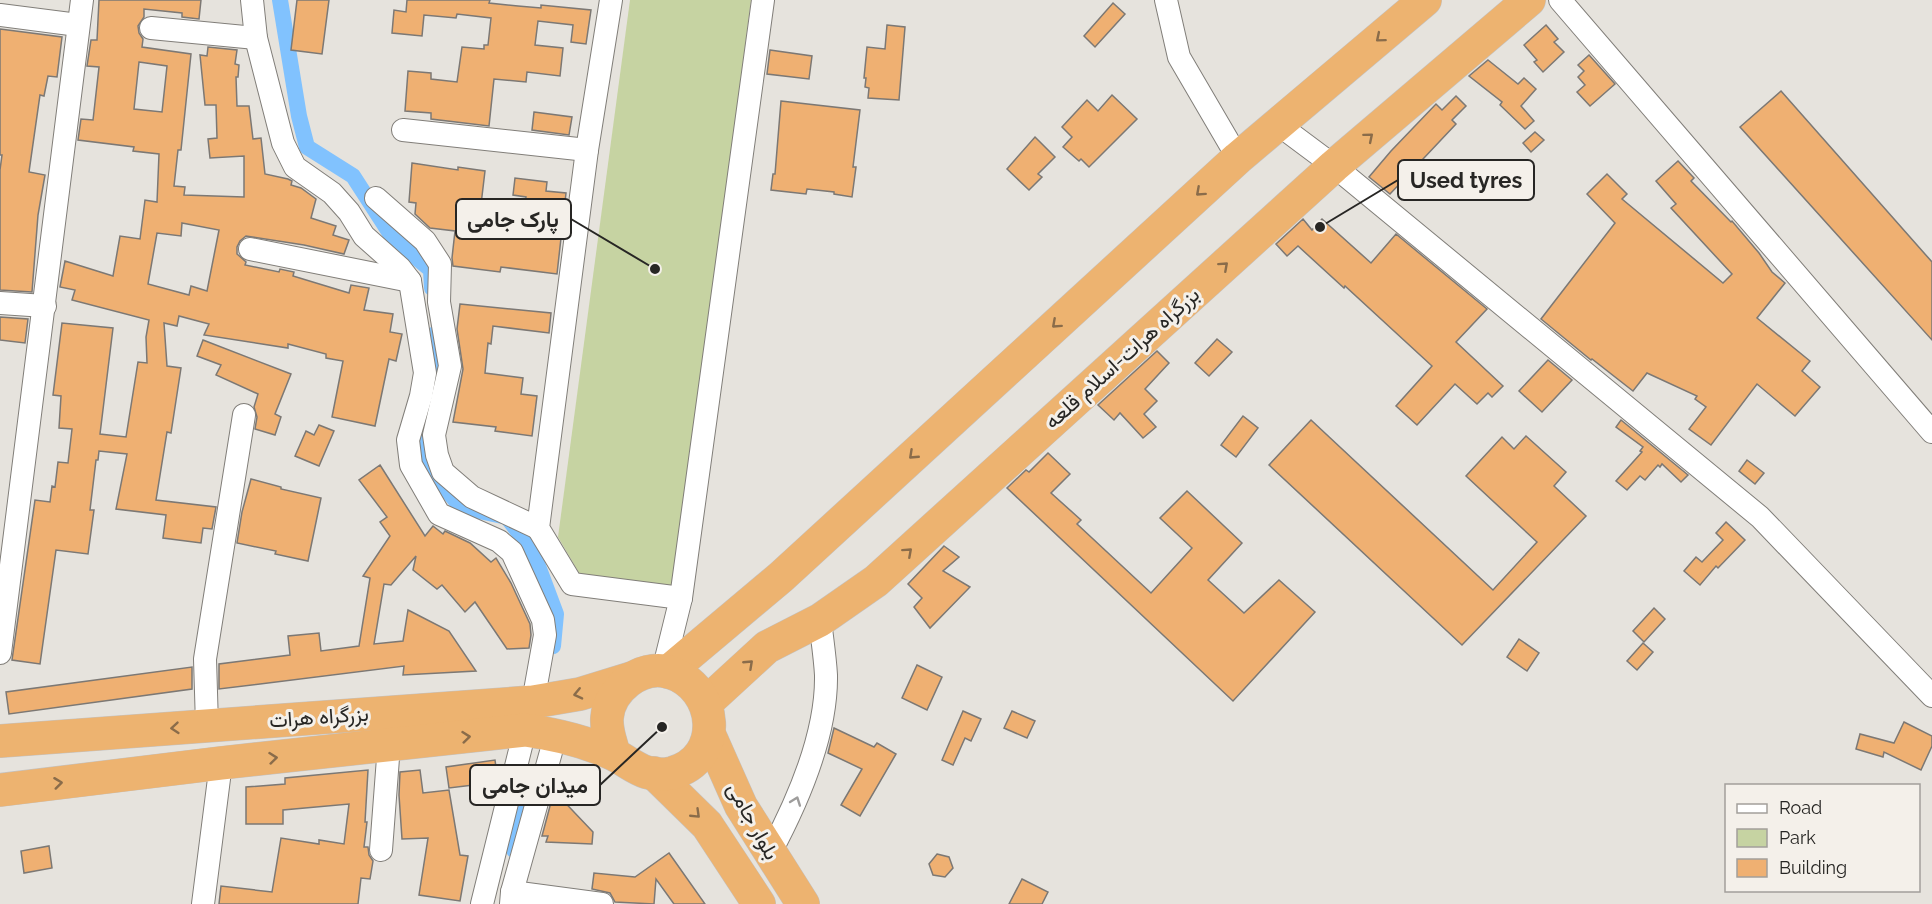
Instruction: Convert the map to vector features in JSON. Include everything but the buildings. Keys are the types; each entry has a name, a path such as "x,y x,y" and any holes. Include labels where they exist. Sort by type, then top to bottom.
{"highway":[{"path":"655,673 684,678 697,688 708,719 699,753 683,768 670,773 639,771 614,754 608,734 607,717 612,701 621,687 655,673 781,577 1238,158 1425,0"},
{"name":"بزرگراه هرات-اسلام قلعه","path":"708,719 767,647 820,620 876,580 1334,166 1529,0"},
{"name":"بزرگراه هرات","path":"0,790 389,745 538,722 580,694 655,673"},
{"name":"بلوار جامی","path":"708,719 741,806 803,904"},
{"name":"بزرگراه هرات","path":"0,741 207,725 538,722 614,754"},
{"name":"بلوار جامی","path":"654,773 707,825 759,904"}],"street":[{"path":"0,653 82,0"},
{"path":"252,0 256,38 282,143 295,167 332,193 349,212 364,236 400,268 410,281 425,373 408,440 411,465 439,514 499,541 512,552 543,620 545,635 538,722 512,898 602,904"},
{"path":"538,528 587,150 611,0"},
{"path":"655,673 681,598 763,0"},
{"path":"1167,0 1179,57 1238,158"},
{"path":"1560,0 1932,432"},
{"path":"0,15 78,25"},
{"path":"152,28 256,38"},
{"path":"1278,125 1334,166 1761,516 1932,696"},
{"path":"403,130 587,150"},
{"path":"376,198 425,241 440,264 440,302 450,366 434,435 442,472 472,497 538,528 572,584 681,598"},
{"path":"250,249 410,281"},
{"path":"0,303 45,306"},
{"path":"207,725 206,659 244,415"},
{"path":"770,853 791,815 816,741 825,701 826,676 820,620"},
{"path":"482,904 538,722"},
{"path":"381,850 389,745"},
{"path":"203,904 221,763"}],"green space":[{"path":"630,0 751,0 674,591 582,578 558,537"}],"waterway":[{"path":"280,0 299,116 307,147 353,176 393,238 431,270 432,288"},
{"path":"435,334 438,373 422,429 431,471 461,507 507,517 532,550 556,614 553,646"},
{"path":"514,850 528,776"}],"place":[{"name":"Used tyres","path":"1320,227"},
{"name":"پارک جامی","path":"655,269"},
{"name":"میدان جامی","path":"662,727"}]}
